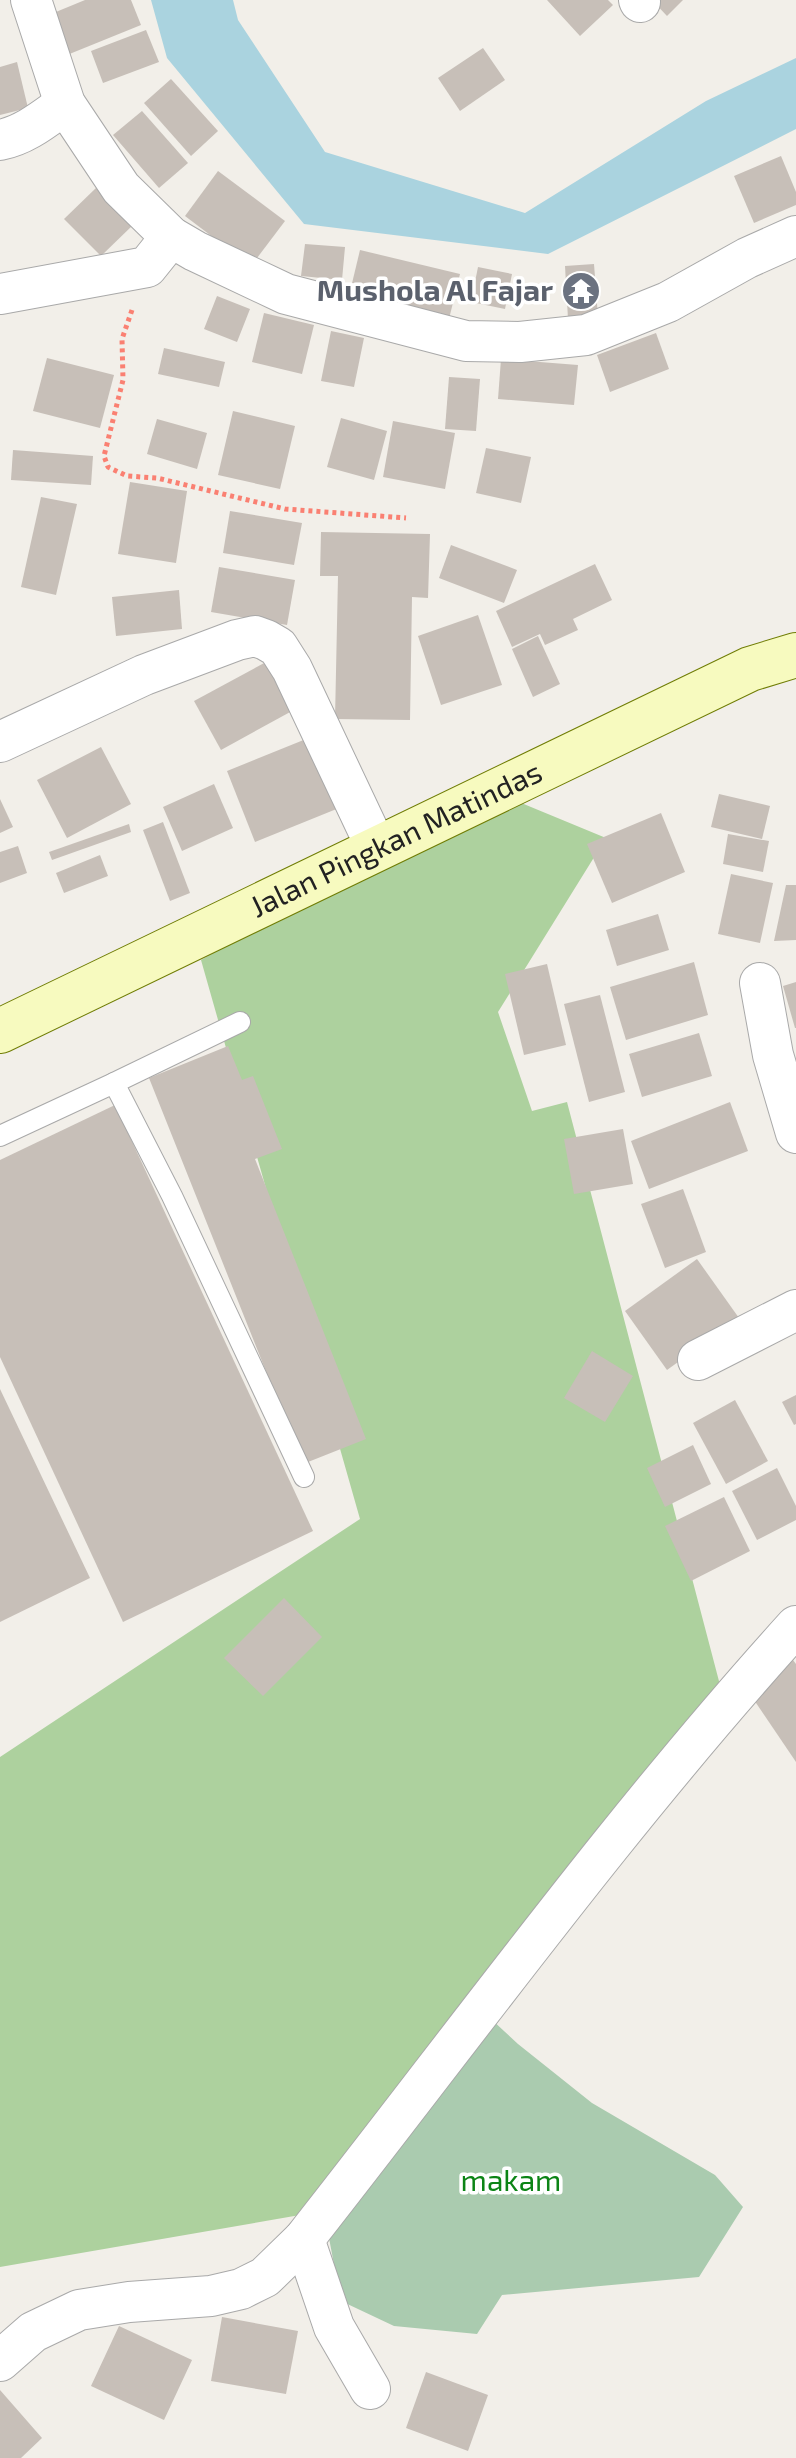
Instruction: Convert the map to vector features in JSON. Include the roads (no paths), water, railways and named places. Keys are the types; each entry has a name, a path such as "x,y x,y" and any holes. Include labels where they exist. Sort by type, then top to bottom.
{"street":[{"path":"31,0 65,104 159,252"},
{"path":"0,140 33,127 65,104"},
{"path":"0,294 159,252 195,251 286,294 466,341 520,342 586,335 668,302 747,258 796,236"},
{"path":"0,742 144,675 255,636 278,647 292,669 377,849"},
{"name":"Jalan Pingkan Matindas","path":"0,1031 750,669 796,655"},
{"path":"760,983 773,1055 796,1133"},
{"path":"698,1360 796,1310"},
{"path":"0,2361 33,2332 79,2310 129,2302 211,2296 241,2289 265,2277 304,2239 610,1845 725,1704 796,1626"},
{"path":"304,2239 334,2327 370,2389"}],"lane":[{"path":"0,1136 240,1022"},
{"path":"114,1083 172,1196 304,1477"}],"water":[{"path":"151,0 233,0 238,20 325,152 525,213 706,101 796,58 796,129 548,254 304,224 167,58"}],"place":[{"name":"Mushola Al Fajar","path":"581,291"}],"park label":[{"name":"makam","path":"511,2181"}]}
